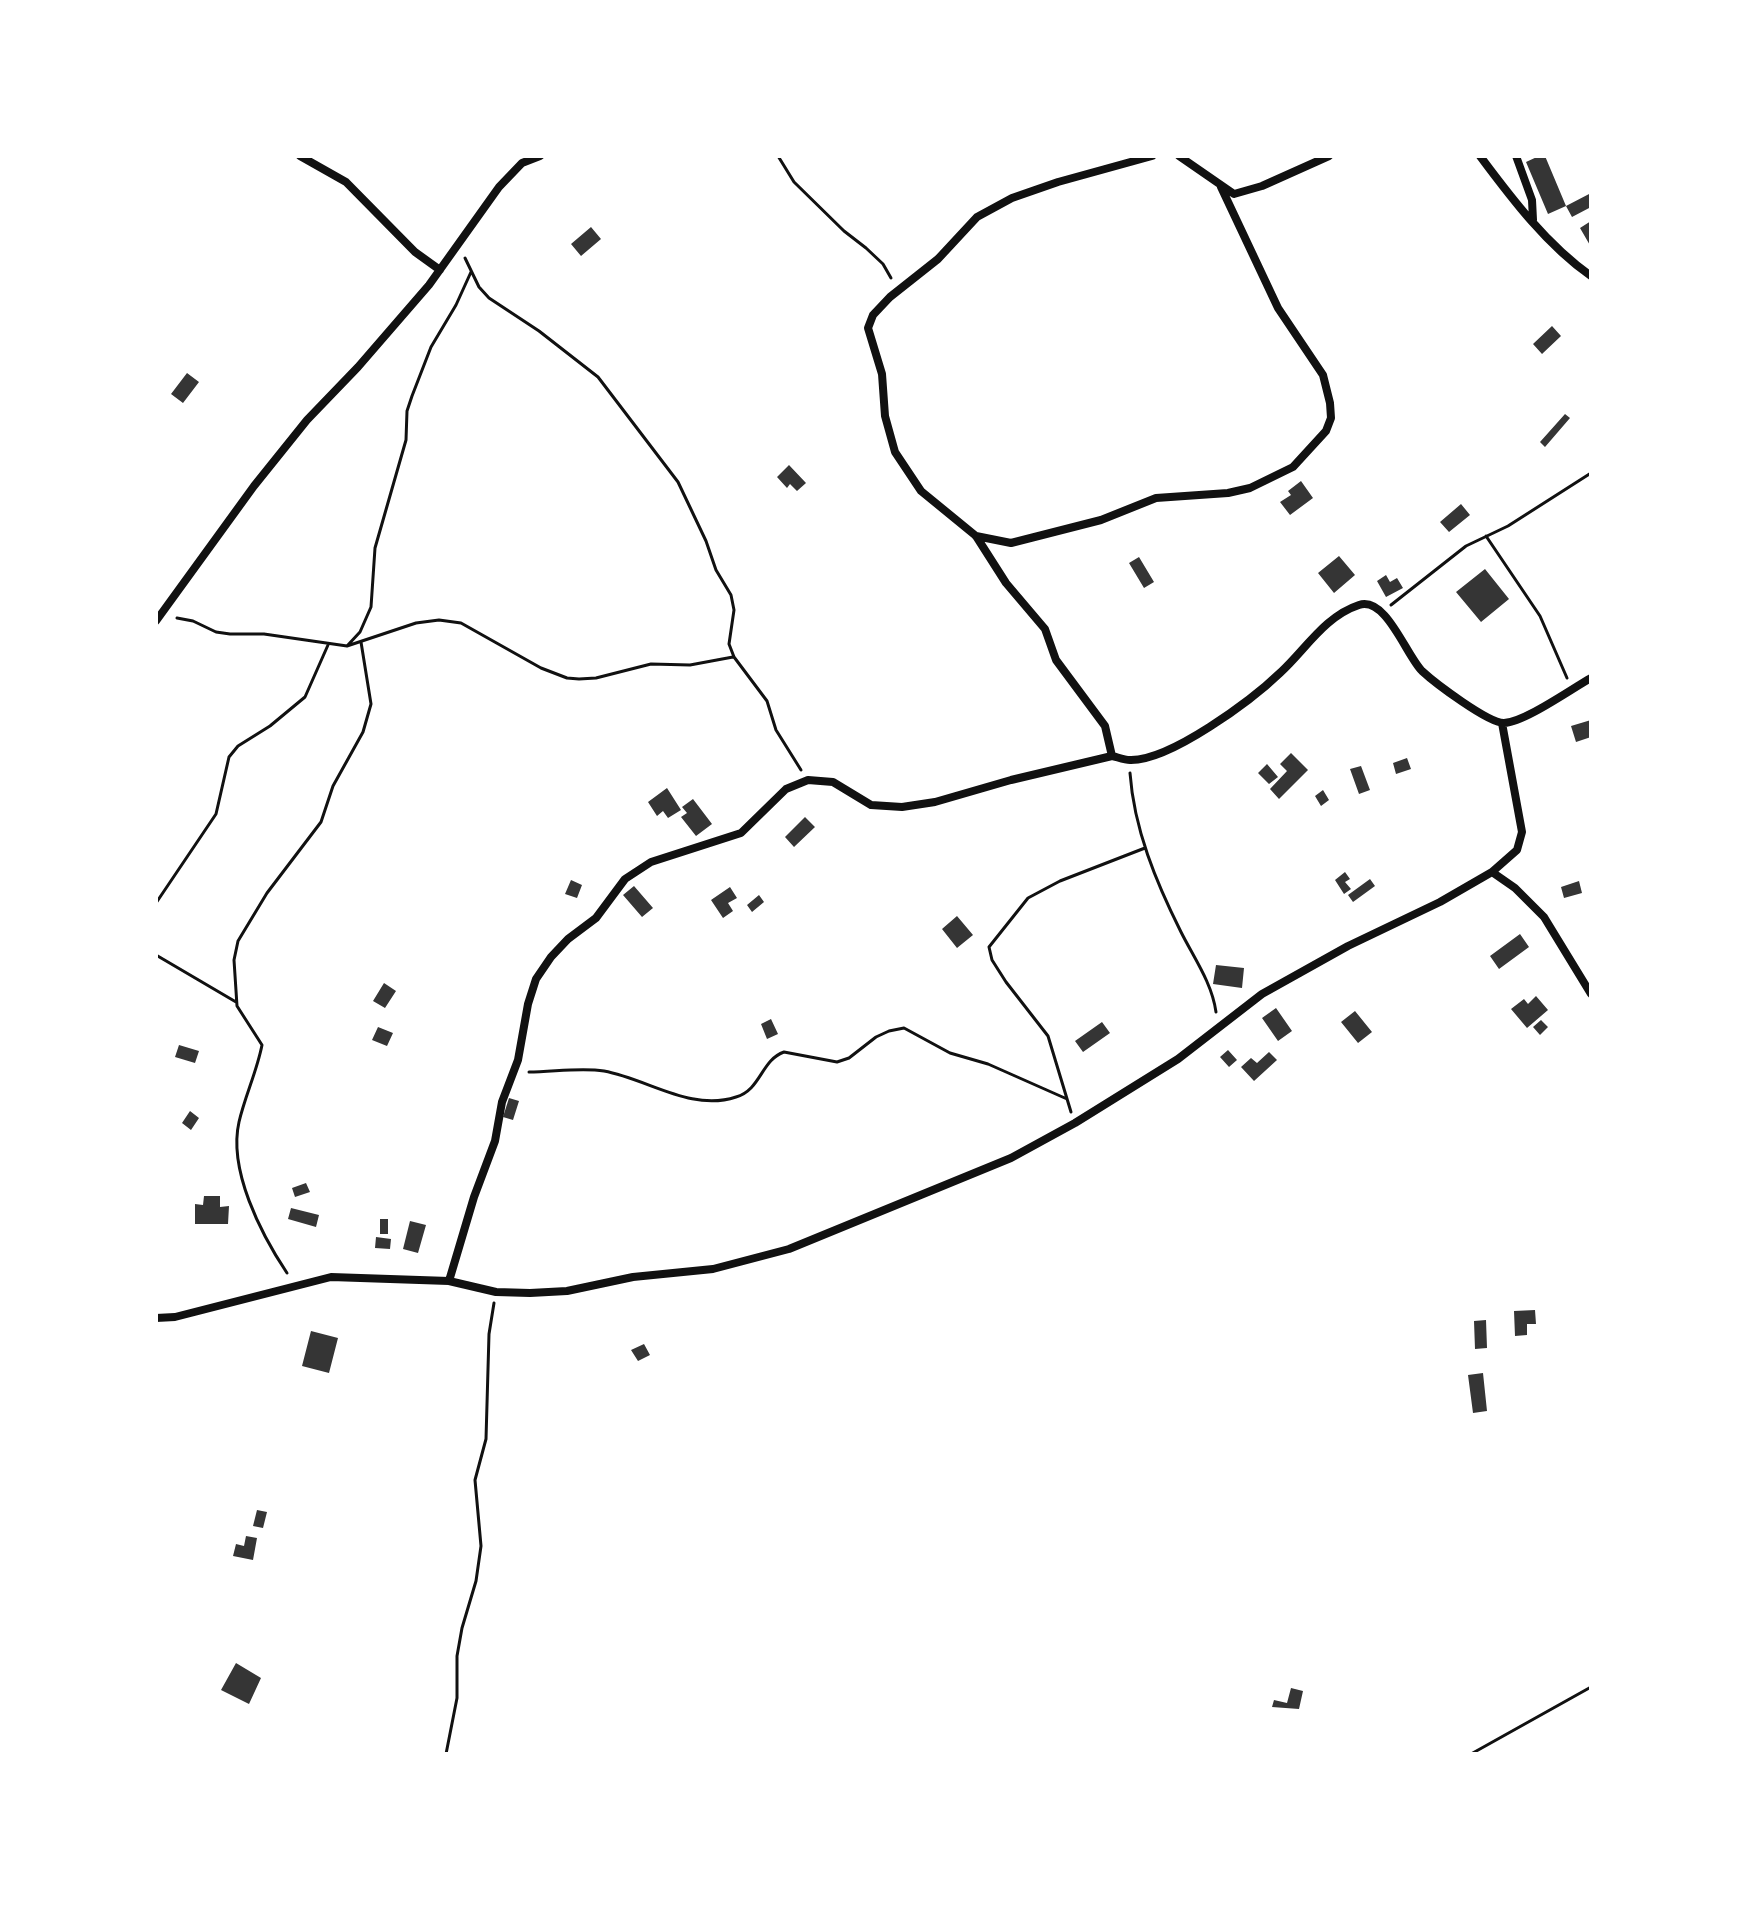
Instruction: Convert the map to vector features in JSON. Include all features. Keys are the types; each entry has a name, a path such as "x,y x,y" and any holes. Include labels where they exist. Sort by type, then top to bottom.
{"street":[{"path":"300,156 346,182 415,252 440,270"},
{"path":"157,620 254,486 298,431 358,367 440,270 499,187 522,163 540,156"},
{"path":"1112,756 1105,726 1056,660 1045,629 1006,583 976,536 921,491 895,452 885,416 882,374 868,328 873,315 938,259 977,217 1012,198 1152,156"},
{"path":"976,536 1011,543 1101,520 1156,498 1228,493 1250,488 1293,467 1326,431 1331,418 1323,375 1278,308 1221,187 1208,173 1179,156"},
{"path":"1221,187 1234,194 1262,186 1329,156"},
{"path":"1480,156 1566,259 1591,276"},
{"path":"1516,156 1532,200 1533,220"},
{"path":"449,1281 474,1197 495,1141 502,1102 513,1072 536,979 560,948 596,918 625,879 651,862 741,833 786,789 808,780 833,782 871,805 902,807 935,802 1112,756 1130,760 1160,754 1212,726 1281,673 1314,634 1356,605 1367,603 1375,605 1382,613 1421,670 1485,717 1502,723 1517,720 1591,678"},
{"path":"156,1318 175,1317 331,1277 449,1281 496,1292 567,1291 633,1277 713,1269 789,1249 1011,1158 1075,1123 1178,1059 1262,994 1348,946 1440,902 1492,872 1517,850 1522,832 1502,723"},
{"path":"1492,872 1515,888 1544,917 1591,994"}],"path":[{"path":"778,156 794,182 883,264 899,291"},
{"path":"458,244 479,287 489,298 539,331 598,377 678,482 716,570 731,595 734,610 729,644 734,657 767,701 776,730 808,780"},
{"path":"347,646 360,632 371,607 375,548 406,440 409,404 431,347 456,305 471,271"},
{"path":"1382,613 1466,546 1508,526 1591,473"},
{"path":"1486,536 1540,616 1571,690"},
{"path":"157,620 180,618 216,632 264,634 347,646 416,623 439,620 461,623 541,668 579,679 596,678 651,664 690,665 734,657"},
{"path":"296,1286 262,1231 237,1158 235,1144 239,1121 262,1045 260,1037 241,1017 236,1002 234,960 238,941 267,893 321,822 333,786 363,732 371,704 361,642"},
{"path":"156,903 216,814 229,757 238,746 270,726 305,697 329,644"},
{"path":"1130,760 1131,786 1145,848 1164,898 1206,979 1214,999 1218,1028"},
{"path":"1075,1123 1048,1036 1006,982 992,960 989,947 1028,898 1060,881 1145,848"},
{"path":"156,955 236,1002"},
{"path":"513,1072 600,1071 627,1076 682,1097 721,1101 741,1096 752,1089 769,1060 777,1054 784,1052 837,1062 849,1058 876,1037 904,1028 950,1053 988,1064 1067,1099"},
{"path":"446,1754 457,1698 457,1656 476,1581 481,1546 475,1480 486,1439 489,1334 496,1292"},
{"path":"1471,1754 1591,1687"}],"building":[{"path":"1545,156 1566,206 1548,214 1526,162"},
{"path":"1591,193 1591,207 1572,217 1566,206"},
{"path":"1591,221 1591,247 1580,228"},
{"path":"591,227 601,239 581,256 571,244"},
{"path":"1552,326 1561,336 1542,354 1533,344"},
{"path":"187,373 199,382 183,403 171,394"},
{"path":"1565,414 1570,418 1545,447 1540,442"},
{"path":"789,465 806,483 797,491 790,484 787,488 777,477"},
{"path":"1301,481 1313,498 1290,515 1280,502 1291,495 1288,491"},
{"path":"1461,504 1470,515 1449,532 1440,522"},
{"path":"1339,556 1355,575 1334,593 1318,573"},
{"path":"1139,557 1154,582 1144,588 1129,563"},
{"path":"1485,569 1509,599 1481,622 1456,592"},
{"path":"1386,575 1390,582 1397,578 1403,588 1386,597 1377,581"},
{"path":"1591,720 1591,737 1576,742 1571,726"},
{"path":"1291,753 1308,770 1279,799 1270,789 1287,771 1280,764"},
{"path":"1407,758 1411,769 1396,774 1393,763"},
{"path":"1267,764 1278,777 1269,784 1258,773"},
{"path":"1361,766 1370,790 1359,794 1350,769"},
{"path":"667,788 681,810 668,818 663,811 657,816 648,802"},
{"path":"1323,790 1329,800 1321,806 1315,796"},
{"path":"693,799 712,824 696,836 681,817 687,813 682,807"},
{"path":"805,817 815,827 794,847 785,837"},
{"path":"1345,872 1350,879 1345,882 1351,889 1344,894 1335,880"},
{"path":"1370,879 1375,886 1353,902 1348,895"},
{"path":"571,880 582,885 577,898 565,894"},
{"path":"1579,881 1582,893 1564,898 1561,887"},
{"path":"634,886 653,908 642,917 623,895"},
{"path":"730,887 737,898 728,903 733,911 723,918 711,900"},
{"path":"759,895 764,902 752,912 747,905"},
{"path":"957,916 973,935 957,948 942,929"},
{"path":"1520,934 1529,947 1499,969 1490,956"},
{"path":"1216,965 1244,968 1242,988 1213,984"},
{"path":"384,983 396,991 385,1008 373,1001"},
{"path":"1536,996 1548,1010 1527,1028 1511,1009 1524,999 1528,1004"},
{"path":"1276,1008 1292,1031 1278,1041 1262,1018"},
{"path":"1355,1011 1372,1032 1358,1043 1341,1022"},
{"path":"771,1019 778,1034 767,1039 761,1024"},
{"path":"1541,1020 1548,1027 1540,1035 1533,1027"},
{"path":"1102,1022 1110,1033 1083,1052 1075,1041"},
{"path":"378,1027 393,1033 387,1046 372,1040"},
{"path":"179,1045 199,1051 195,1063 175,1057"},
{"path":"1228,1050 1237,1060 1229,1067 1220,1057"},
{"path":"1269,1052 1277,1060 1254,1081 1241,1067 1251,1058 1257,1063"},
{"path":"509,1098 519,1101 513,1120 503,1117"},
{"path":"190,1111 199,1118 191,1130 182,1123"},
{"path":"306,1183 310,1192 295,1197 292,1188"},
{"path":"204,1196 220,1196 220,1207 229,1206 228,1224 195,1224 195,1204 203,1205"},
{"path":"291,1208 319,1215 316,1227 288,1219"},
{"path":"380,1219 388,1219 388,1234 380,1234"},
{"path":"410,1221 426,1225 418,1253 403,1249"},
{"path":"376,1237 391,1239 390,1249 375,1248"},
{"path":"1535,1310 1536,1324 1527,1324 1527,1335 1515,1336 1514,1311"},
{"path":"1486,1320 1487,1348 1475,1349 1474,1321"},
{"path":"311,1331 338,1338 329,1373 302,1366"},
{"path":"644,1344 650,1355 638,1361 631,1350"},
{"path":"1483,1373 1487,1411 1473,1413 1468,1375"},
{"path":"257,1510 267,1512 263,1528 253,1526"},
{"path":"246,1536 257,1538 253,1560 233,1556 236,1544 244,1546"},
{"path":"236,1663 261,1678 249,1704 221,1690"},
{"path":"1291,1688 1303,1691 1299,1709 1272,1707 1274,1700 1287,1703"}]}
